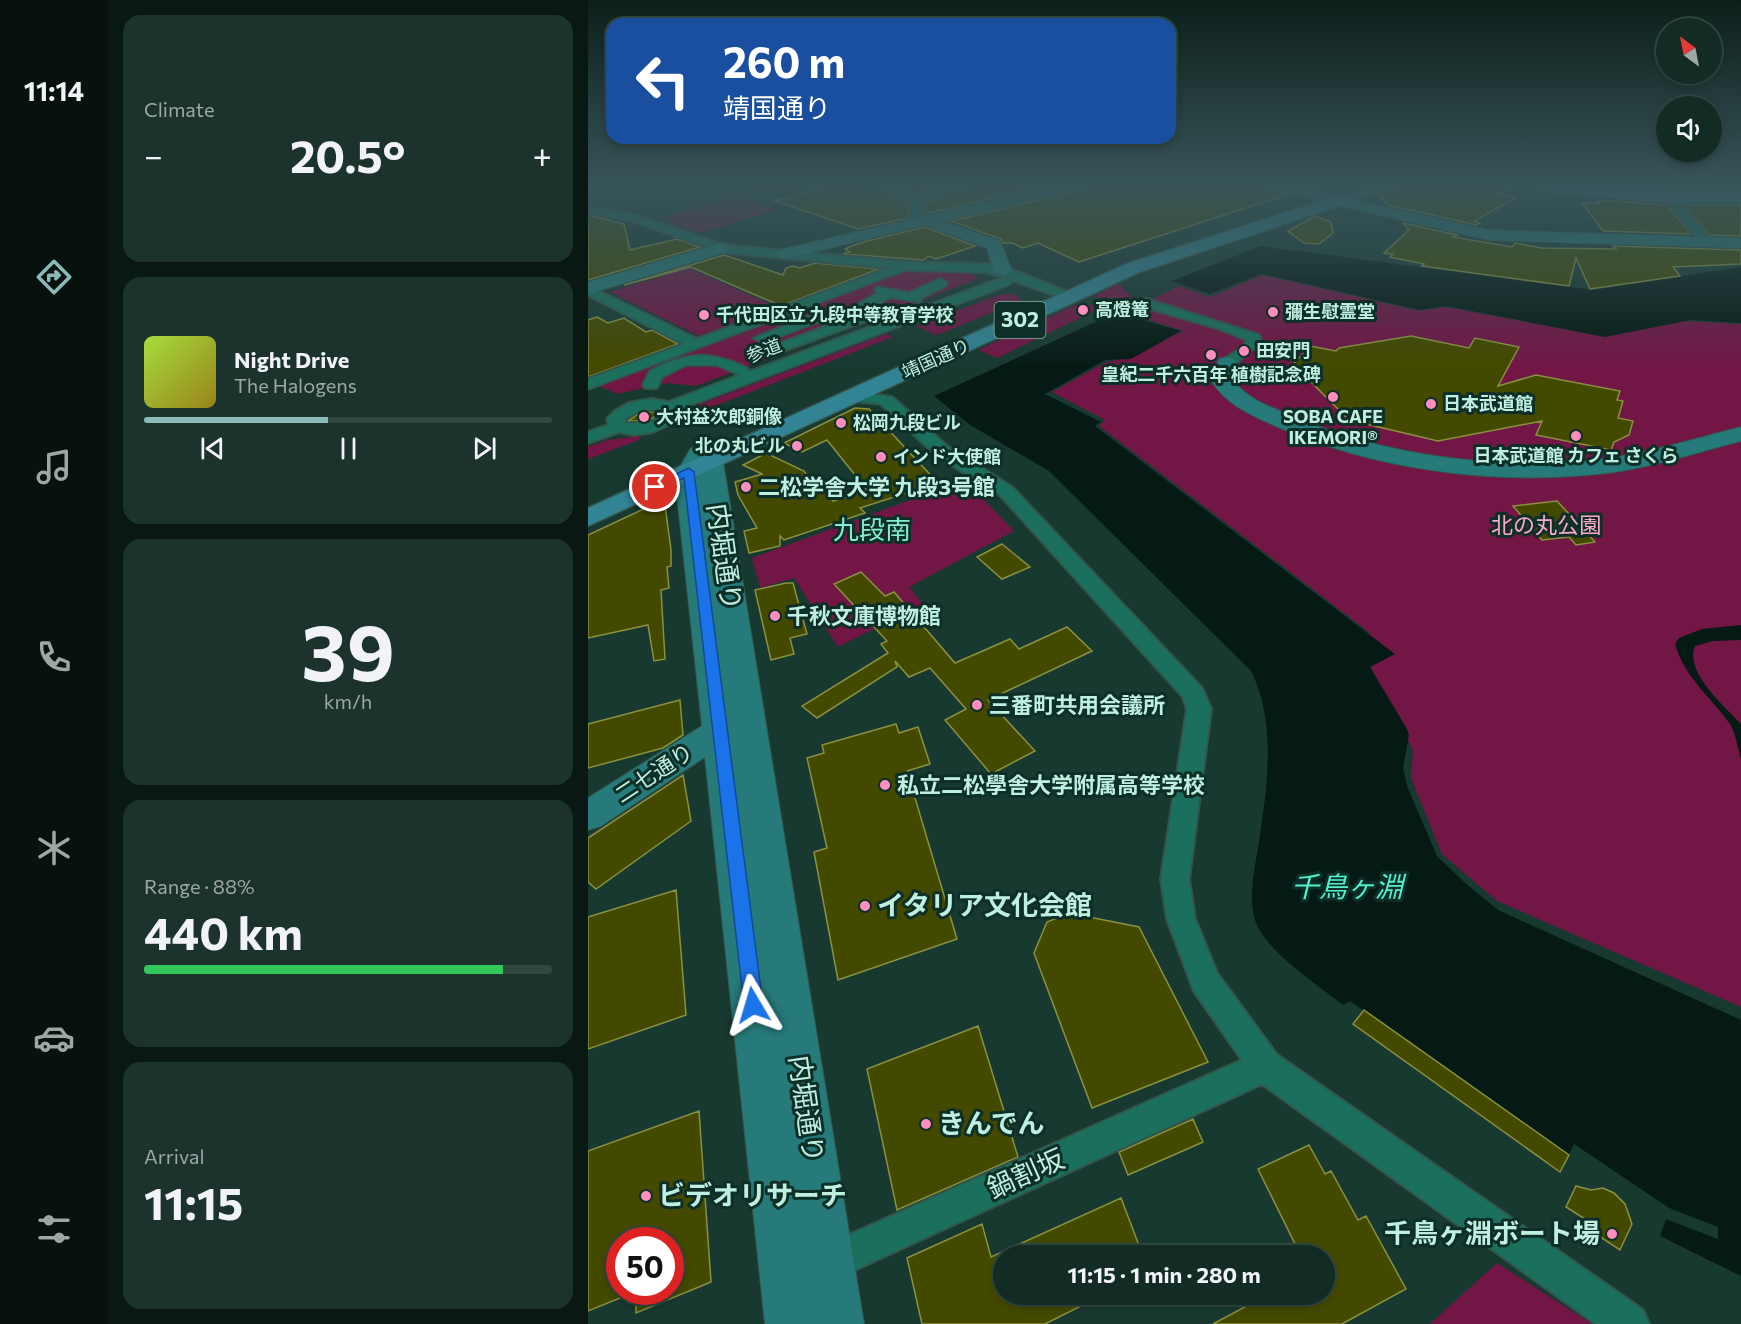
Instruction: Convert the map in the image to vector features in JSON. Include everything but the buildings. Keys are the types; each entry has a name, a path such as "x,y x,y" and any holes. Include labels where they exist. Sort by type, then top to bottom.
{"main road":[{"path":"784,254 824,245"},
{"path":"993,245 1004,276"},
{"name":"靖国通り","path":"588,504 698,471 1065,294 1199,245"},
{"path":"588,289 721,248"},
{"name":"靖国通り","path":"588,518 698,471 1065,294"},
{"path":"1231,359 1220,377 1228,389 1273,416 1326,436 1368,448 1443,462 1503,469 1583,468 1644,459 1741,434"},
{"name":"内堀通り","path":"698,471 720,730 792,1324"},
{"name":"内堀通り","path":"698,471 837,1324"},
{"name":"二七通り","path":"588,816 720,730"}],"street":[{"path":"712,245 721,248 784,254 907,284 956,281"},
{"path":"588,384 696,344 907,284 1004,276 1065,294"},
{"name":"参道","path":"618,427 615,419 634,407 657,404 670,407 1004,276"},
{"path":"801,331 863,312 907,284"},
{"path":"588,289 696,344"},
{"path":"1146,303 1254,338 1255,343 1251,346"},
{"path":"651,385 655,374 684,360 863,312"},
{"path":"684,360 720,361 742,371"},
{"path":"852,397 886,399 942,451 1006,491 1194,694 1199,709 1175,879 1181,919 1205,981 1265,1066 1629,1324"},
{"path":"588,438 618,427 633,430 653,427 670,418 673,414 670,407"},
{"name":"鍋割坂","path":"786,1281 1265,1066"}],"green space":[{"path":"689,268 777,307 699,336 610,292"},
{"path":"911,271 970,273 978,279 696,386 667,383 617,394 600,386 601,383 897,273"},
{"name":"北の丸公園","path":"1262,275 1419,311 1446,307 1606,337 1649,326 1685,321 1741,324 1741,1007 1497,901 1442,854 1411,778 1413,750 1371,668 1370,633 1099,426 1105,420 1052,392 1106,362 1122,358 1158,337 1184,331 1126,313 1178,286 1211,297"},
{"path":"1119,284 1134,299 1092,297 1115,285"},
{"path":"1012,294 1020,298 1019,301 940,334 935,335 916,326 999,295"},
{"path":"1077,304 1107,305 997,358 978,350"},
{"path":"886,334 893,337 707,409 702,415 688,415 695,406"},
{"path":"639,436 639,440 588,459 588,447 608,440"},
{"path":"965,480 1014,531 909,587 923,604 838,647 794,578 760,588 752,558"},
{"path":"1497,1263 1592,1324 1430,1324"}],"water":[{"path":"1261,246 1593,290 1741,267 1741,323 1691,320 1605,337 1446,306 1420,310 1262,274 1210,294 1172,281"},
{"name":"千鳥ヶ淵","path":"1117,312 1181,331 1131,359 1105,360 1045,394 1101,422 1095,426 1395,654 1370,667 1407,729 1409,735 1403,768 1407,786 1437,856 1498,910 1741,1020 1741,1276 1660,1236 1669,1208 1574,1145 1569,1155 1350,1001 1343,1005 1293,967 1269,944 1261,932 1255,920 1252,891 1265,800 1268,755 1264,712 1251,671 1049,471 970,425 934,396"},
{"path":"1741,625 1741,640 1713,641 1695,646 1693,656 1695,667 1708,688 1741,724 1741,760 1730,724 1685,667 1675,644 1679,638 1702,629"}],"pier":[{"path":"1574,1144 1669,1208 1718,1227 1718,1239 1666,1219 1659,1239 1657,1236 1665,1210 1575,1149 1571,1157 1568,1157"}],"place":[{"name":"高燈篭","path":"1083,310"},
{"name":"彌生慰霊堂","path":"1273,312"},
{"name":"千代田区立 九段中等教育学校","path":"704,315"},
{"name":"田安門","path":"1244,351"},
{"name":"皇紀二千六百年 植樹記念碑","path":"1211,355"},
{"name":"SOBA CAFE IKEMORI®","path":"1333,397"},
{"name":"日本武道館","path":"1431,404"},
{"name":"大村益次郎銅像","path":"644,417"},
{"name":"松岡九段ビル","path":"841,423"},
{"name":"日本武道館 カフェ さくら","path":"1576,436"},
{"name":"北の丸ビル","path":"797,446"},
{"name":"インド大使館","path":"881,457"},
{"name":"二松学舎大学 九段3号館","path":"746,487"},
{"name":"千秋文庫博物館","path":"775,616"},
{"name":"三番町共用会議所","path":"977,705"},
{"name":"私立二松學舎大学附属高等学校","path":"885,785"},
{"name":"イタリア文化会館","path":"865,906"},
{"name":"きんでん","path":"926,1124"},
{"name":"ビデオリサーチ","path":"646,1196"},
{"name":"千鳥ヶ淵ボート場","path":"1612,1234"}],"district":[{"name":"九段南","path":"872,530"}],"route":[{"path":"655,487 689,472 753,1005"}]}
